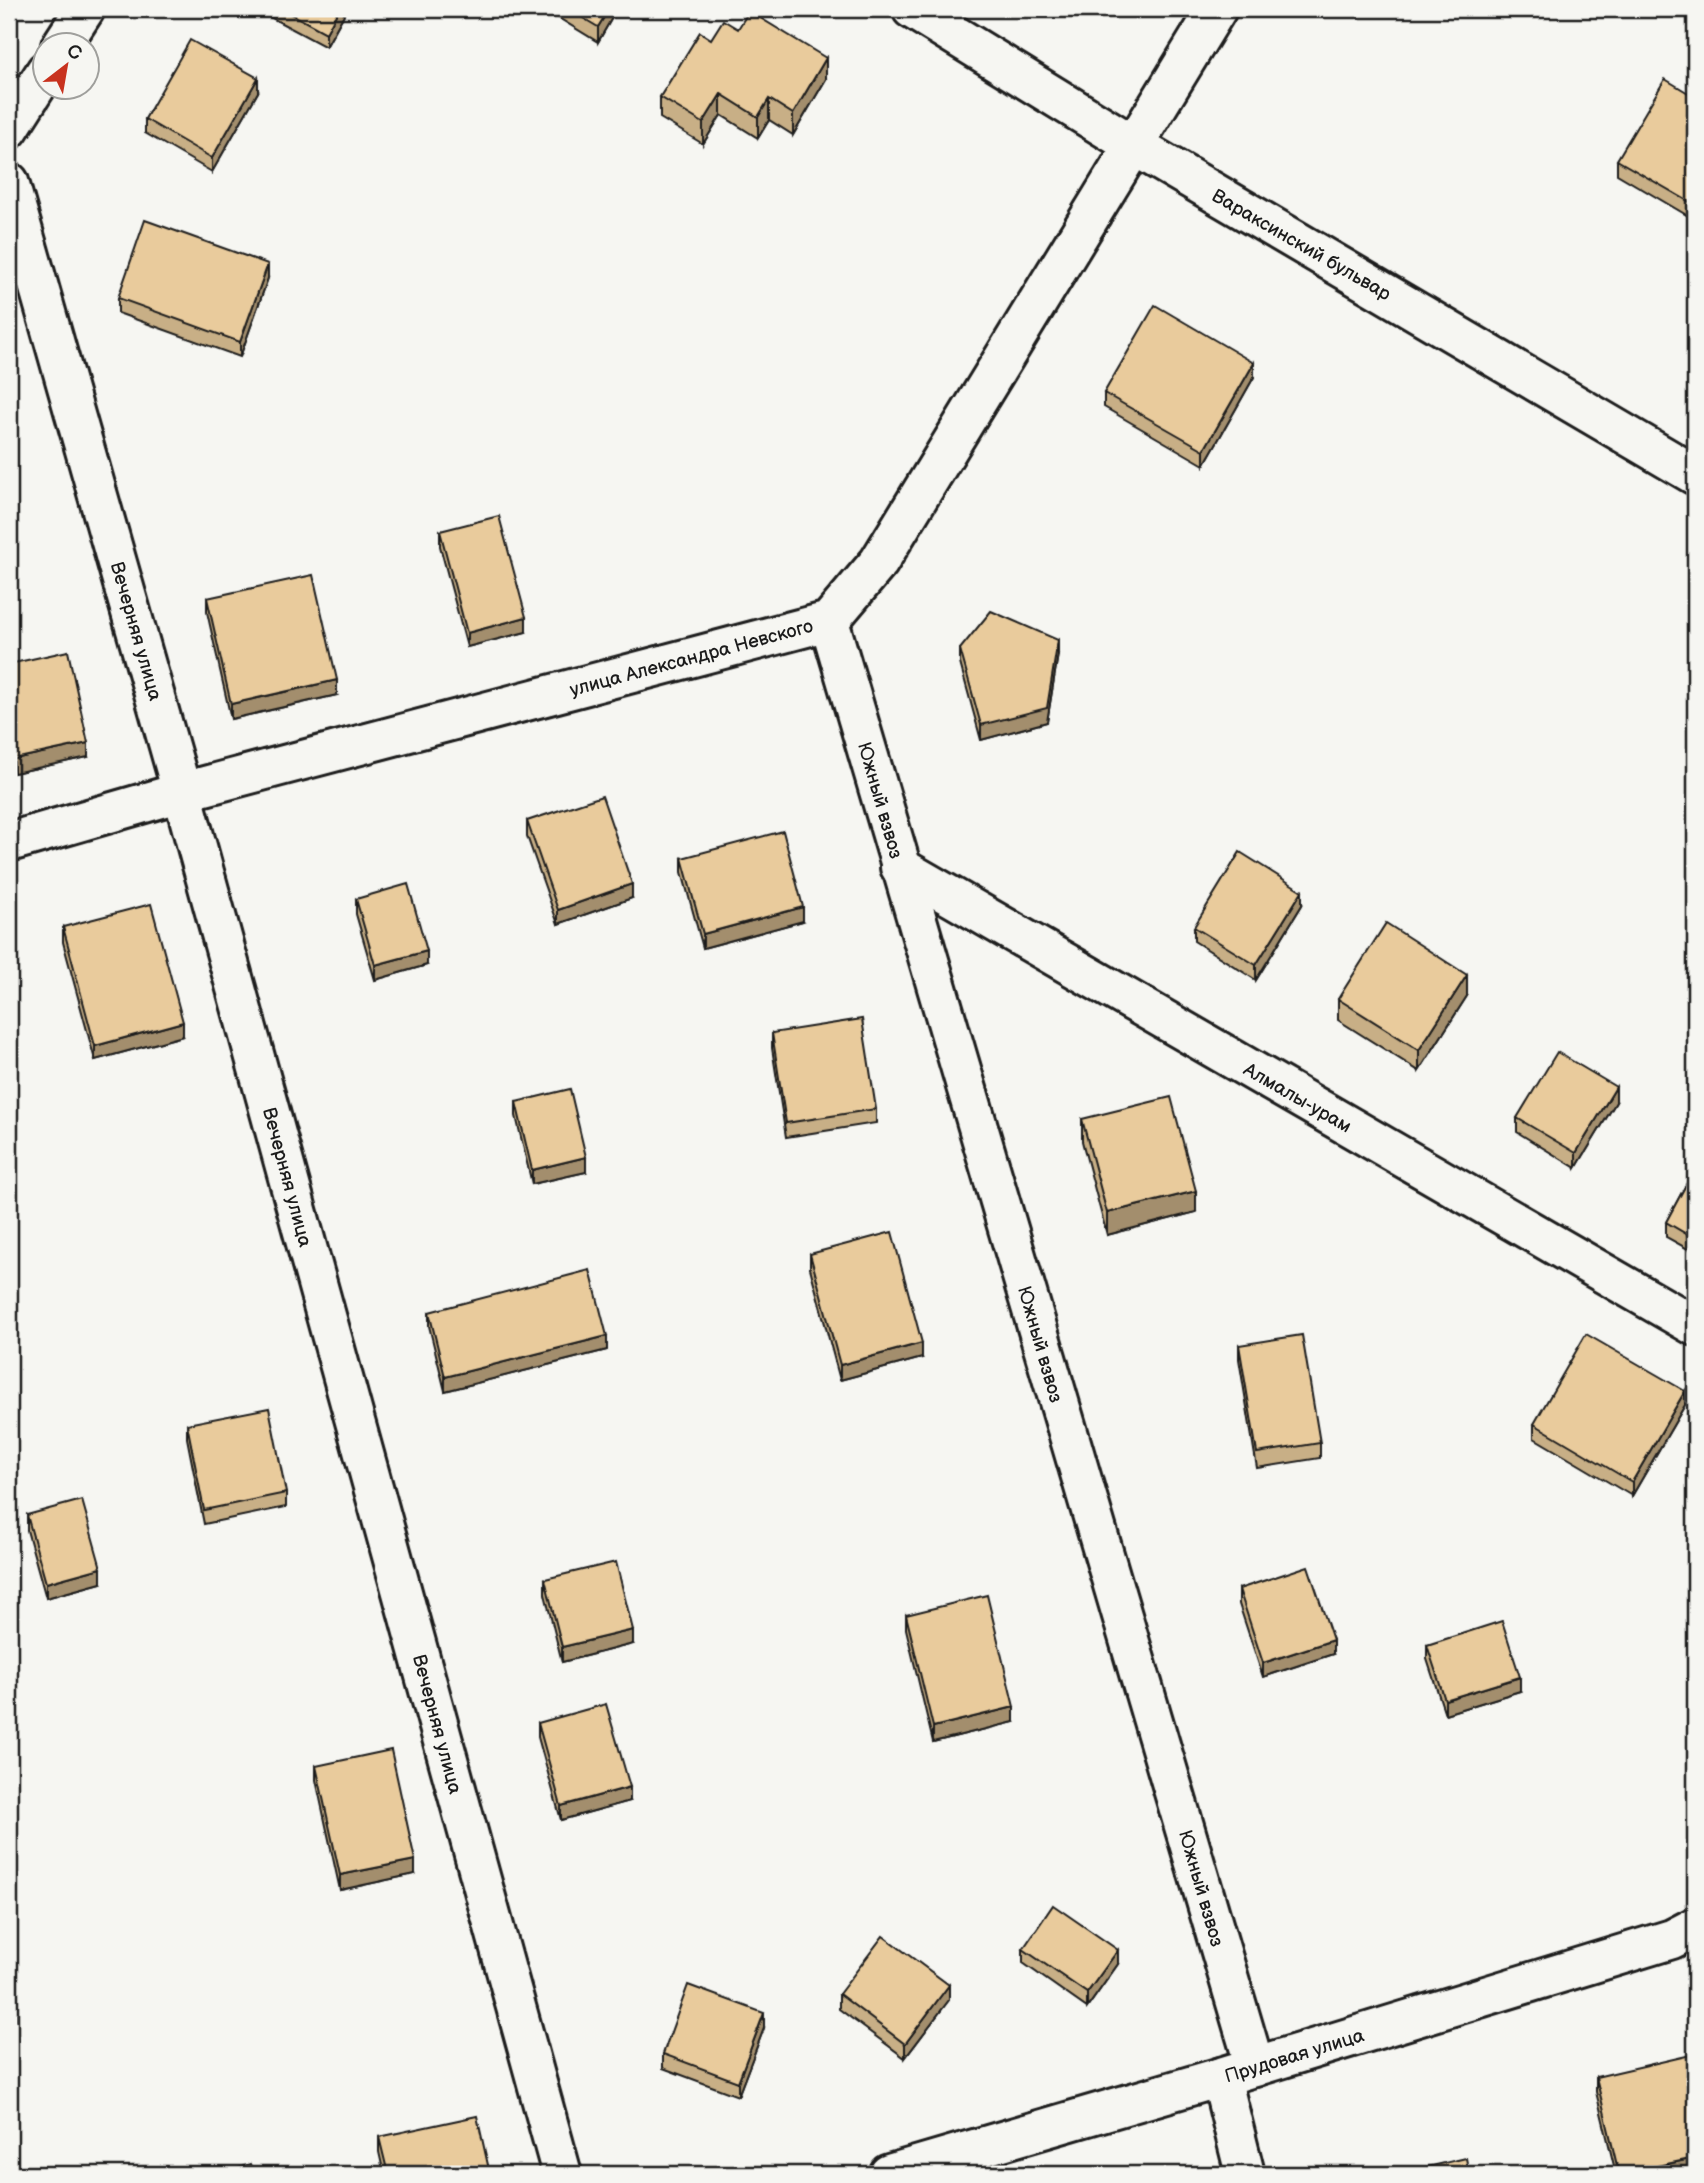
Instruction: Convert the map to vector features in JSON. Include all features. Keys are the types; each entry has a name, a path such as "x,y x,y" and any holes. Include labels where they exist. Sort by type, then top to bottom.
{"street":[{"path":"70,32 85,9"},
{"name":"Вараксинский бульвар","path":"912,9 1133,145 1695,475"},
{"name":"улица Александра Невского","path":"9,842 182,792 829,621 879,562 1217,9"},
{"path":"9,129 32,93"},
{"name":"Вечерняя улица","path":"9,182 182,792 562,2174"},
{"name":"Южный взвоз","path":"829,621 1238,2072 1245,2174"},
{"name":"Алмалы-урам","path":"900,867 1695,1326"},
{"name":"Прудовая улица","path":"889,2174 1238,2072 1672,1939 1695,1927"}],"building":[{"path":"282,9 339,9 326,33"},
{"path":"568,9 609,9 598,27"},
{"path":"749,11 826,58 793,114 769,99 758,117 721,94 703,123 660,97 700,32 711,39 723,20 738,29"},
{"path":"190,40 258,78 212,158 145,119"},
{"path":"1665,79 1695,97 1695,205 1617,160"},
{"path":"145,220 268,264 240,342 118,298"},
{"path":"1155,305 1254,363 1204,450 1104,393"},
{"path":"499,516 526,617 467,633 440,531"},
{"path":"313,575 337,680 231,704 207,598"},
{"path":"991,611 1058,640 1047,708 981,725 960,649"},
{"path":"68,651 88,743 14,759 9,735 9,664"},
{"path":"602,796 632,884 558,910 527,821"},
{"path":"783,831 803,907 703,934 682,858"},
{"path":"1240,852 1302,891 1256,965 1194,927"},
{"path":"408,884 427,951 375,965 356,899"},
{"path":"151,904 183,1022 95,1046 63,927"},
{"path":"1386,923 1467,975 1419,1050 1338,999"},
{"path":"862,1019 876,1109 786,1123 772,1033"},
{"path":"1557,1052 1616,1087 1576,1153 1517,1118"},
{"path":"570,1089 586,1157 532,1170 516,1102"},
{"path":"1171,1097 1196,1191 1107,1213 1082,1119"},
{"path":"1695,1168 1695,1239 1666,1222"},
{"path":"892,1232 922,1343 840,1365 810,1254"},
{"path":"590,1270 607,1336 445,1377 429,1312"},
{"path":"1586,1334 1685,1391 1632,1482 1534,1424"},
{"path":"1302,1335 1320,1443 1257,1453 1239,1345"},
{"path":"269,1408 286,1493 204,1510 187,1424"},
{"path":"82,1500 101,1568 46,1583 27,1515"},
{"path":"616,1562 633,1630 562,1647 545,1579"},
{"path":"1308,1566 1333,1640 1263,1663 1239,1589"},
{"path":"987,1595 1014,1707 933,1727 906,1615"},
{"path":"1502,1621 1520,1677 1445,1700 1427,1645"},
{"path":"606,1704 630,1787 561,1806 538,1723"},
{"path":"391,1750 415,1860 340,1875 316,1766"},
{"path":"1053,1905 1118,1950 1087,1993 1023,1949"},
{"path":"883,1936 949,1985 905,2044 839,1994"},
{"path":"9,1971 16,2006 9,2007"},
{"path":"688,1985 764,2013 738,2082 663,2054"},
{"path":"1695,2054 1695,2158 1619,2174 1596,2077"},
{"path":"477,2116 490,2174 388,2174 379,2137"},
{"path":"1466,2158 1469,2174 1398,2174"},
{"path":"250,2164 254,2174 221,2174"}]}
